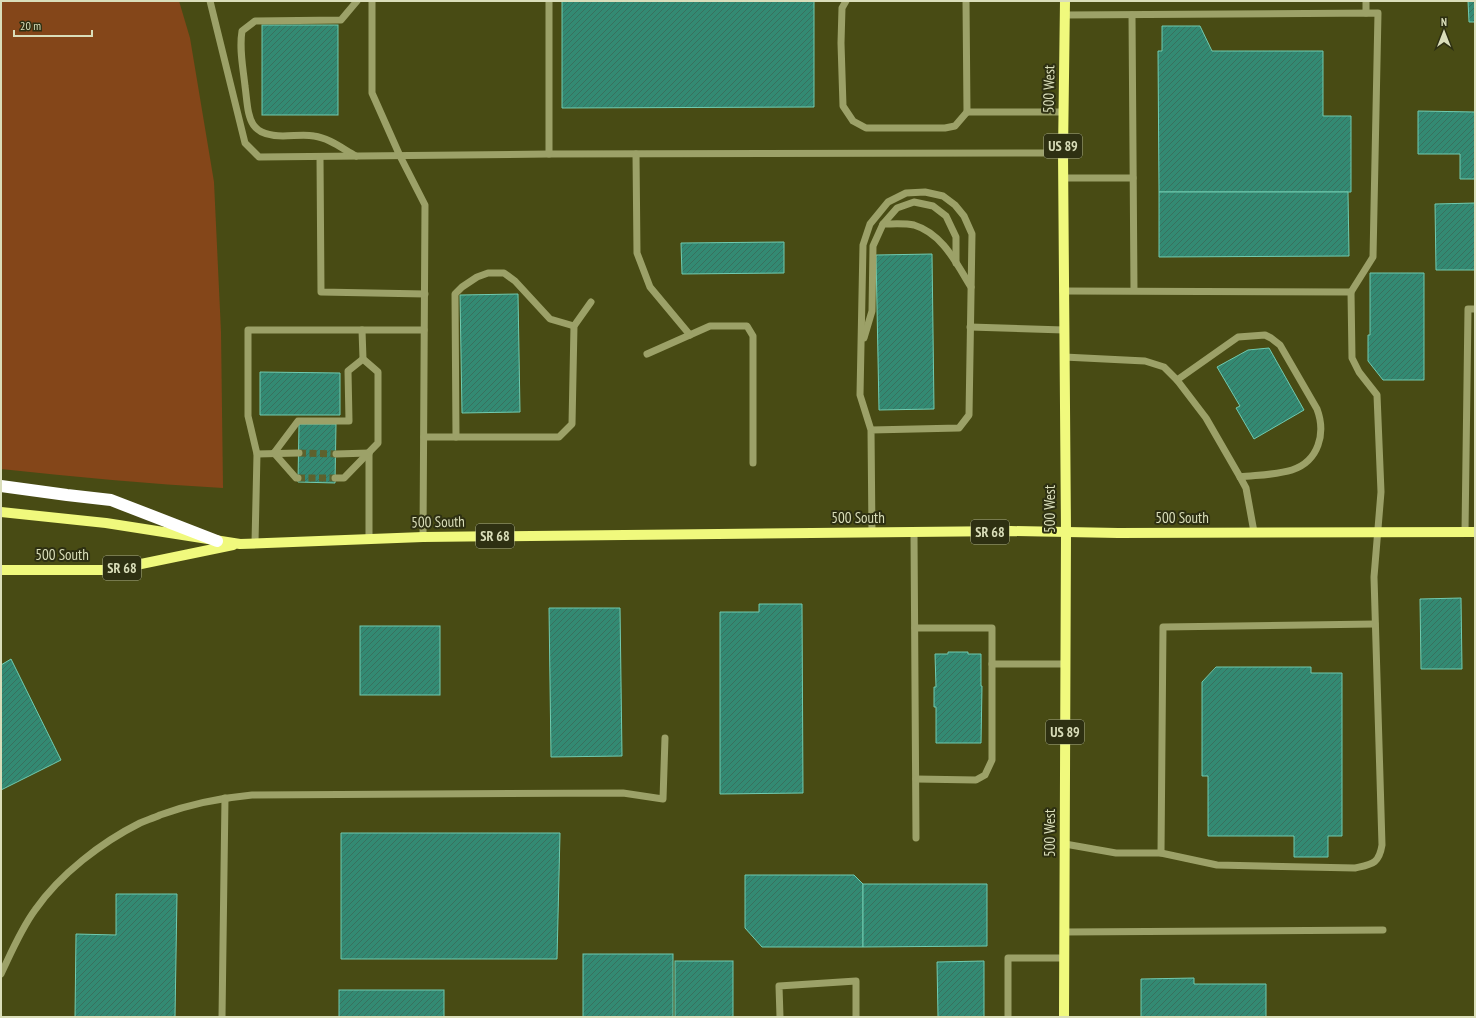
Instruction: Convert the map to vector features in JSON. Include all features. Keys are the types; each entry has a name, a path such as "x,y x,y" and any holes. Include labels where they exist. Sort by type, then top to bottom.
{"highway":[{"path":"1,486 111,500 217,541"}],"main road":[{"name":"500 West","path":"1064,1017 1066,532 1063,153 1065,1"},
{"name":"500 South","path":"1,512 106,523 240,544"},
{"name":"500 South","path":"1,570 112,570 240,544 369,538 872,533 1470,532"}],"lane":[{"path":"210,1 245,143 259,157 549,154 1063,153"},
{"path":"356,156 329,141 316,136 282,136 260,132 252,125 248,109 240,43 242,31 255,21 341,20 357,1"},
{"path":"372,1 372,93 400,156 425,205 423,537"},
{"path":"549,1 549,154"},
{"path":"846,1 842,8 841,43 843,106 853,121 866,128 945,128 956,126 967,112 966,1"},
{"path":"1366,1 1366,13"},
{"path":"1065,15 1378,13 1373,257 1351,292 1352,358 1359,372 1377,396 1381,492 1376,532 1374,577 1382,845 1381,855 1375,862 1367,866 1355,868 1217,866 1161,852 1116,852 1065,844"},
{"path":"1132,15 1134,290"},
{"path":"967,112 1064,112"},
{"path":"636,154 637,253 650,287 690,335"},
{"path":"320,157 321,292 425,294"},
{"path":"1063,178 1133,178"},
{"path":"871,430 959,428 969,414 972,234 964,216 955,205 943,196 925,192 906,193 888,202 870,224 863,245 860,395 871,430 872,533"},
{"path":"861,348 872,311 872,246 883,224 897,208 914,202 933,206 946,216 956,236 956,263"},
{"path":"883,224 914,225 933,235 947,247 971,288"},
{"path":"456,436 454,294 477,277 488,273 504,273 515,281 550,319 574,326"},
{"path":"1063,290 1351,292"},
{"path":"424,436 559,437 572,424 574,326 591,302"},
{"path":"1470,532 1468,309 1475,309"},
{"path":"647,354 710,326 747,326 753,336 753,463"},
{"path":"970,327 1064,330"},
{"path":"255,543 257,454 248,416 248,330 424,330"},
{"path":"335,478 344,478 378,443 378,372 363,359 362,330"},
{"path":"1177,380 1238,337 1265,336 1280,344 1321,418 1322,430 1318,448 1313,456 1303,465 1292,470 1240,477"},
{"path":"1064,358 1145,361 1164,367 1177,380 1206,418 1240,477 1246,488 1254,532"},
{"path":"274,453 298,421 349,421 348,371 363,359"},
{"path":"274,453 296,478 298,478"},
{"path":"257,454 299,453"},
{"path":"336,454 369,453"},
{"path":"369,453 369,538"},
{"path":"914,533 916,838"},
{"path":"1161,852 1163,627 1375,624"},
{"path":"915,628 992,628 992,760 985,775 976,780 916,779"},
{"path":"992,664 1065,664"},
{"path":"1,974 13,948 35,910 65,874 102,846 141,823 182,808 225,798 260,795 623,793 663,798 665,738"},
{"path":"222,1017 225,798"},
{"path":"1064,932 1383,930"},
{"path":"1008,1017 1008,958 1064,958"},
{"path":"780,1017 779,986 856,981 856,1017"}],"shaded area":[{"path":"1,1 179,1 190,38 214,182 221,332 223,488 112,480 1,469"}],"building":[{"path":"562,1 814,1 814,107 562,108"},
{"path":"1468,1 1475,1 1475,22 1469,22"},
{"path":"262,25 338,25 338,115 262,115"},
{"path":"1162,26 1200,26 1212,51 1323,51 1323,116 1351,116 1351,192 1159,192 1158,51 1162,51"},
{"path":"1418,111 1475,112 1475,179 1460,179 1460,154 1418,154"},
{"path":"1159,192 1348,192 1349,256 1159,257"},
{"path":"1475,203 1475,270 1436,270 1435,204"},
{"path":"784,242 784,273 682,274 681,243"},
{"path":"932,254 934,409 879,410 876,255"},
{"path":"1370,273 1424,273 1424,380 1383,380 1368,361 1368,335 1370,335"},
{"path":"518,294 520,412 462,413 460,295"},
{"path":"1269,348 1304,410 1254,439 1236,408 1240,406 1217,367 1248,350"},
{"path":"260,372 340,373 340,415 260,415"},
{"path":"299,424 336,424 335,483 298,482"},
{"path":"1461,598 1462,669 1421,669 1420,599"},
{"path":"759,604 802,604 803,793 720,794 720,612 759,612"},
{"path":"549,608 620,608 622,756 551,757"},
{"path":"360,626 440,626 440,695 360,695"},
{"path":"948,652 968,652 968,654 981,654 981,743 936,743 936,707 934,707 934,687 936,687 935,654 948,654"},
{"path":"11,659 61,760 1,790 1,665"},
{"path":"1216,667 1311,667 1311,673 1342,673 1342,836 1328,836 1328,857 1294,857 1294,836 1208,836 1208,776 1202,776 1202,682"},
{"path":"341,833 560,833 557,959 341,959"},
{"path":"745,875 854,875 863,884 863,947 762,947 745,928"},
{"path":"863,884 987,884 987,946 863,947"},
{"path":"116,894 177,894 175,1017 75,1017 76,934 116,935"},
{"path":"583,954 673,954 673,1017 583,1017"},
{"path":"675,961 733,961 733,1017 675,1017"},
{"path":"984,961 984,1017 938,1017 937,962"},
{"path":"1194,978 1194,984 1266,984 1266,1017 1141,1017 1141,979"},
{"path":"339,990 444,990 444,1017 339,1017"}],"tunnel":[{"path":"299,453 336,454"},
{"path":"298,478 335,478"}]}
